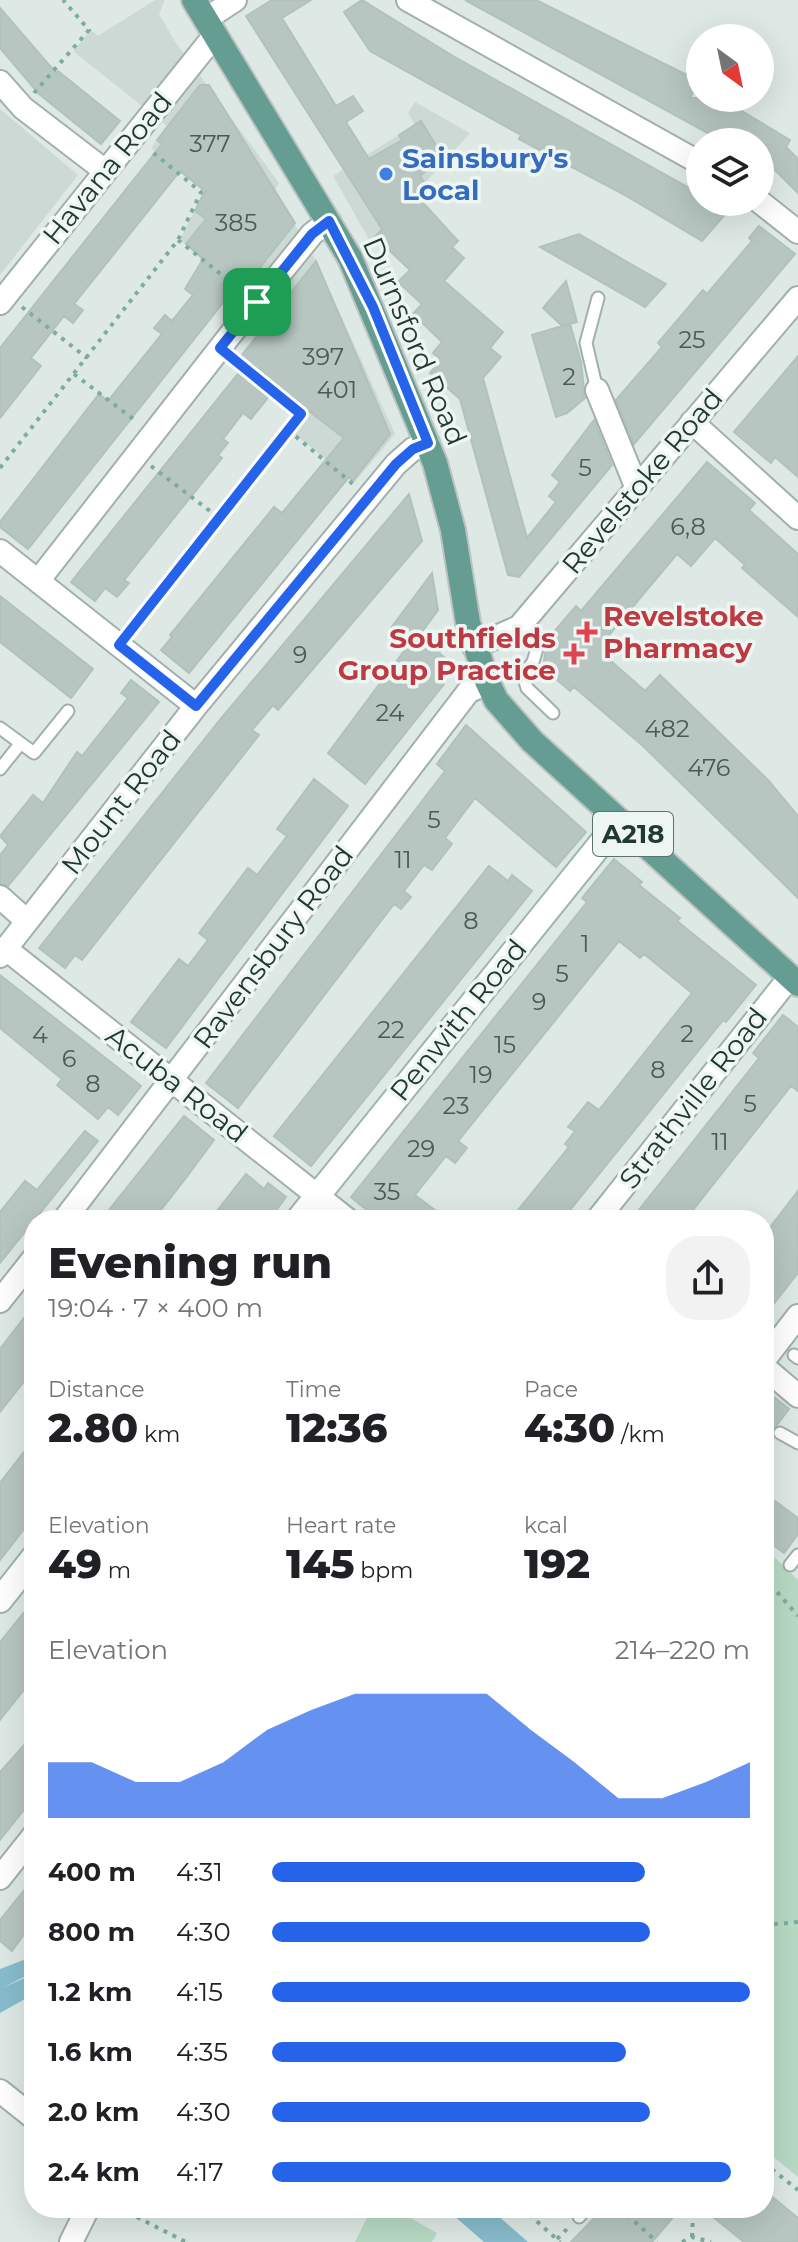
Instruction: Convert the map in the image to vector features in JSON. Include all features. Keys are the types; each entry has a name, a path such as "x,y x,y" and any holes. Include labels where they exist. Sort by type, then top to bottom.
{"main road":[{"name":"Durnsford Road","path":"205,18 329,221 373,307 444,490 474,647"},
{"name":"A218","path":"474,647 496,700 520,729 794,980"}],"street":[{"name":"Havana Road","path":"3,299 132,136 205,18 235,0"},
{"path":"408,0 686,155"},
{"path":"0,82 21,106 104,170"},
{"path":"774,213 798,232"},
{"path":"38,581 257,302 312,234 329,221"},
{"name":"Revelstoke Road","path":"474,647 508,635 523,621 798,298"},
{"path":"597,390 636,486"},
{"path":"692,422 798,518"},
{"name":"Mount Road","path":"3,952 196,706 396,464 413,449 428,443"},
{"path":"0,551 196,706"},
{"name":"Ravensbury Road","path":"72,1210 454,709 468,692 488,682"},
{"name":"Penwith Road","path":"306,1210 619,821"},
{"path":"0,897 27,921"},
{"name":"Acuba Road","path":"3,952 336,1210"},
{"name":"Strathville Road","path":"605,1210 794,980"},
{"path":"0,1301 24,1271"},
{"path":"774,1347 798,1316"},
{"path":"774,1373 795,1387"},
{"path":"0,1600 24,1570"},
{"path":"0,1878 24,1848"},
{"path":"0,2091 24,2110"},
{"path":"71,2242 83,2218"}],"lane":[{"path":"597,390 586,343 598,298"},
{"path":"523,621 538,645 533,662 523,675 527,688 553,713"},
{"path":"0,728 34,753 68,711"},
{"path":"0,769 20,744"},
{"path":"780,1433 798,1443"}],"path":[{"path":"21,106 51,77 89,30 63,0"},
{"path":"0,468 178,240 201,192 132,136"},
{"path":"178,240 257,302"},
{"path":"3,299 87,358"},
{"path":"119,645 301,414 220,348"},
{"path":"74,374 153,434"},
{"path":"288,430 369,497"},
{"path":"136,455 219,518"},
{"path":"774,1588 798,1616"},
{"path":"774,1924 798,1922"},
{"path":"774,2171 798,2190"},
{"path":"139,2218 186,2242"},
{"path":"533,2218 560,2242"},
{"path":"631,2218 657,2242"},
{"path":"692,2237 693,2218"},
{"path":"682,2242 692,2237 711,2242"}],"shaded area":[{"path":"155,0 165,0 159,14 174,40 279,183 275,190 316,261 395,434 354,483 290,430 303,413 238,360 273,314 180,240 204,191 151,148 167,126 73,51 91,30 98,36"},
{"path":"415,102 470,133 371,243 333,176 415,125 408,113"},
{"path":"0,109 78,175 0,275"}],"green space":[{"path":"774,1557 798,1580 798,2177 774,2157"},
{"path":"367,2218 411,2218 437,2233 432,2242 355,2242"}],"water":[{"path":"24,1960 24,1977 2,1988 24,1978 24,2000 0,2013 0,1969"},
{"path":"456,2218 500,2218 528,2242 484,2242"}],"building":[{"path":"272,0 311,0 282,18 336,106 353,96 363,111 346,122 369,159 402,140 399,135 421,121 443,157 420,176 425,183 415,194 458,241 452,247 464,258 444,281 503,332 490,348 501,357 483,378 527,538 556,502 549,496 560,482 552,475 594,420 612,465 519,577 508,575 460,399 430,373 441,360 433,353 442,342 413,314 422,304 398,282 410,270 375,237 382,229 246,16"},
{"path":"362,0 453,56 686,186 686,216 724,216 702,241 370,51 344,12"},
{"path":"465,0 536,0 686,75 686,112 743,112 770,128 698,128"},
{"path":"0,8 56,73 58,71 120,121 101,144 39,94 0,48"},
{"path":"200,85 209,85 295,223 243,289 237,285 28,549 0,527 0,522 99,394 108,401 162,334 154,328 165,315 172,321 193,295 185,289 203,259 186,244 206,219 195,211 205,191 180,171 74,304 83,310 73,323 64,316 31,358 41,366 0,418 0,348 162,144 157,140"},
{"path":"774,130 790,140 786,147 798,159 798,193 774,170"},
{"path":"759,226 795,254 634,444 616,400 662,347 658,343 703,290 707,294 752,241 749,238"},
{"path":"579,234 666,284 645,307 540,247"},
{"path":"316,261 390,434 353,481 349,477 189,673 161,650 172,637 170,635 274,507 282,513 344,438 309,411 307,414 275,389 251,419 243,413 223,439 228,443 218,455 222,458 124,580 129,583 117,597 105,588 95,601 71,582 245,365 238,360"},
{"path":"566,281 577,322 570,324 581,362 585,398 567,413 556,417 532,335 569,324 562,326 543,308"},
{"path":"798,356 798,477 775,457 771,463 734,432"},
{"path":"707,462 755,503 749,510 798,554 798,617 742,568 745,565 715,538 691,566 677,554 609,635 615,640 603,654 645,691 660,675 768,780 798,816 798,898 642,745 574,687 570,691 543,668 547,640 576,606 581,611"},
{"path":"409,494 422,541 278,710 273,705 252,730 259,735 82,960 75,955 65,968 39,948 219,721"},
{"path":"432,573 438,610 422,632 443,648 439,653 445,658 441,663 449,669 441,681 444,684 365,784 328,753 410,643 391,628"},
{"path":"0,596 93,669 71,698 0,642"},
{"path":"131,680 159,702 8,886 0,883 0,855 8,845 0,836 33,795 43,803 77,752 82,756 128,698 121,693"},
{"path":"466,725 586,832 556,867 475,798 445,838 452,844 432,870 424,865 404,891 411,897 401,909 394,904 238,1108 206,1083 445,771 437,764"},
{"path":"314,779 348,806 166,1048 131,1022 179,959 188,966 208,940 199,933 248,868 257,875 287,836 277,829"},
{"path":"614,859 642,882 639,885 680,918 677,921 756,985 726,1022 723,1020 570,1210 518,1210 569,1147 565,1144 575,1131 568,1127 588,1102 599,1110 692,993 644,954 640,958 619,941 458,1141 467,1148 455,1163 446,1156 415,1195 435,1210 367,1210 351,1197 587,902 582,898"},
{"path":"489,866 508,881 512,875 532,891 311,1166 274,1136"},
{"path":"0,975 141,1086 118,1115 108,1107 98,1119 57,1085 62,1079 0,1028"},
{"path":"783,1015 798,1027 798,1091 791,1086 693,1210 639,1210 759,1058 753,1053"},
{"path":"184,1116 214,1140 161,1210 109,1210"},
{"path":"85,1131 98,1141 43,1210 24,1210 24,1233 0,1263 0,1212 25,1181 37,1190"},
{"path":"246,1174 264,1189 268,1183 286,1197 276,1210 218,1210"},
{"path":"798,1191 798,1273 774,1303 774,1222"},
{"path":"24,1318 24,1382 0,1412 0,1349"},
{"path":"774,1397 789,1409 774,1429"},
{"path":"24,1452 24,1529 0,1560 0,1483"},
{"path":"774,1500 798,1518 798,1534 784,1553 774,1546"},
{"path":"24,1612 24,1690 0,1720 0,1642"},
{"path":"24,1745 24,1810 0,1840 0,1772"},
{"path":"24,1890 24,1934 12,1951 0,1941 0,1920"},
{"path":"774,2198 798,2218 798,2242 744,2242 714,2218 774,2218"},
{"path":"594,2218 672,2218 652,2242 571,2242"}],"place":[{"name":"Sainsbury's Local","path":"386,174"},
{"name":"Revelstoke Pharmacy","path":"587,632"},
{"name":"Southfields Group Practice","path":"574,654"}],"route":[{"path":"329,221 373,307 428,443 413,449 396,464 196,706 119,645 301,414 220,348 257,302 312,234 329,221"}]}
